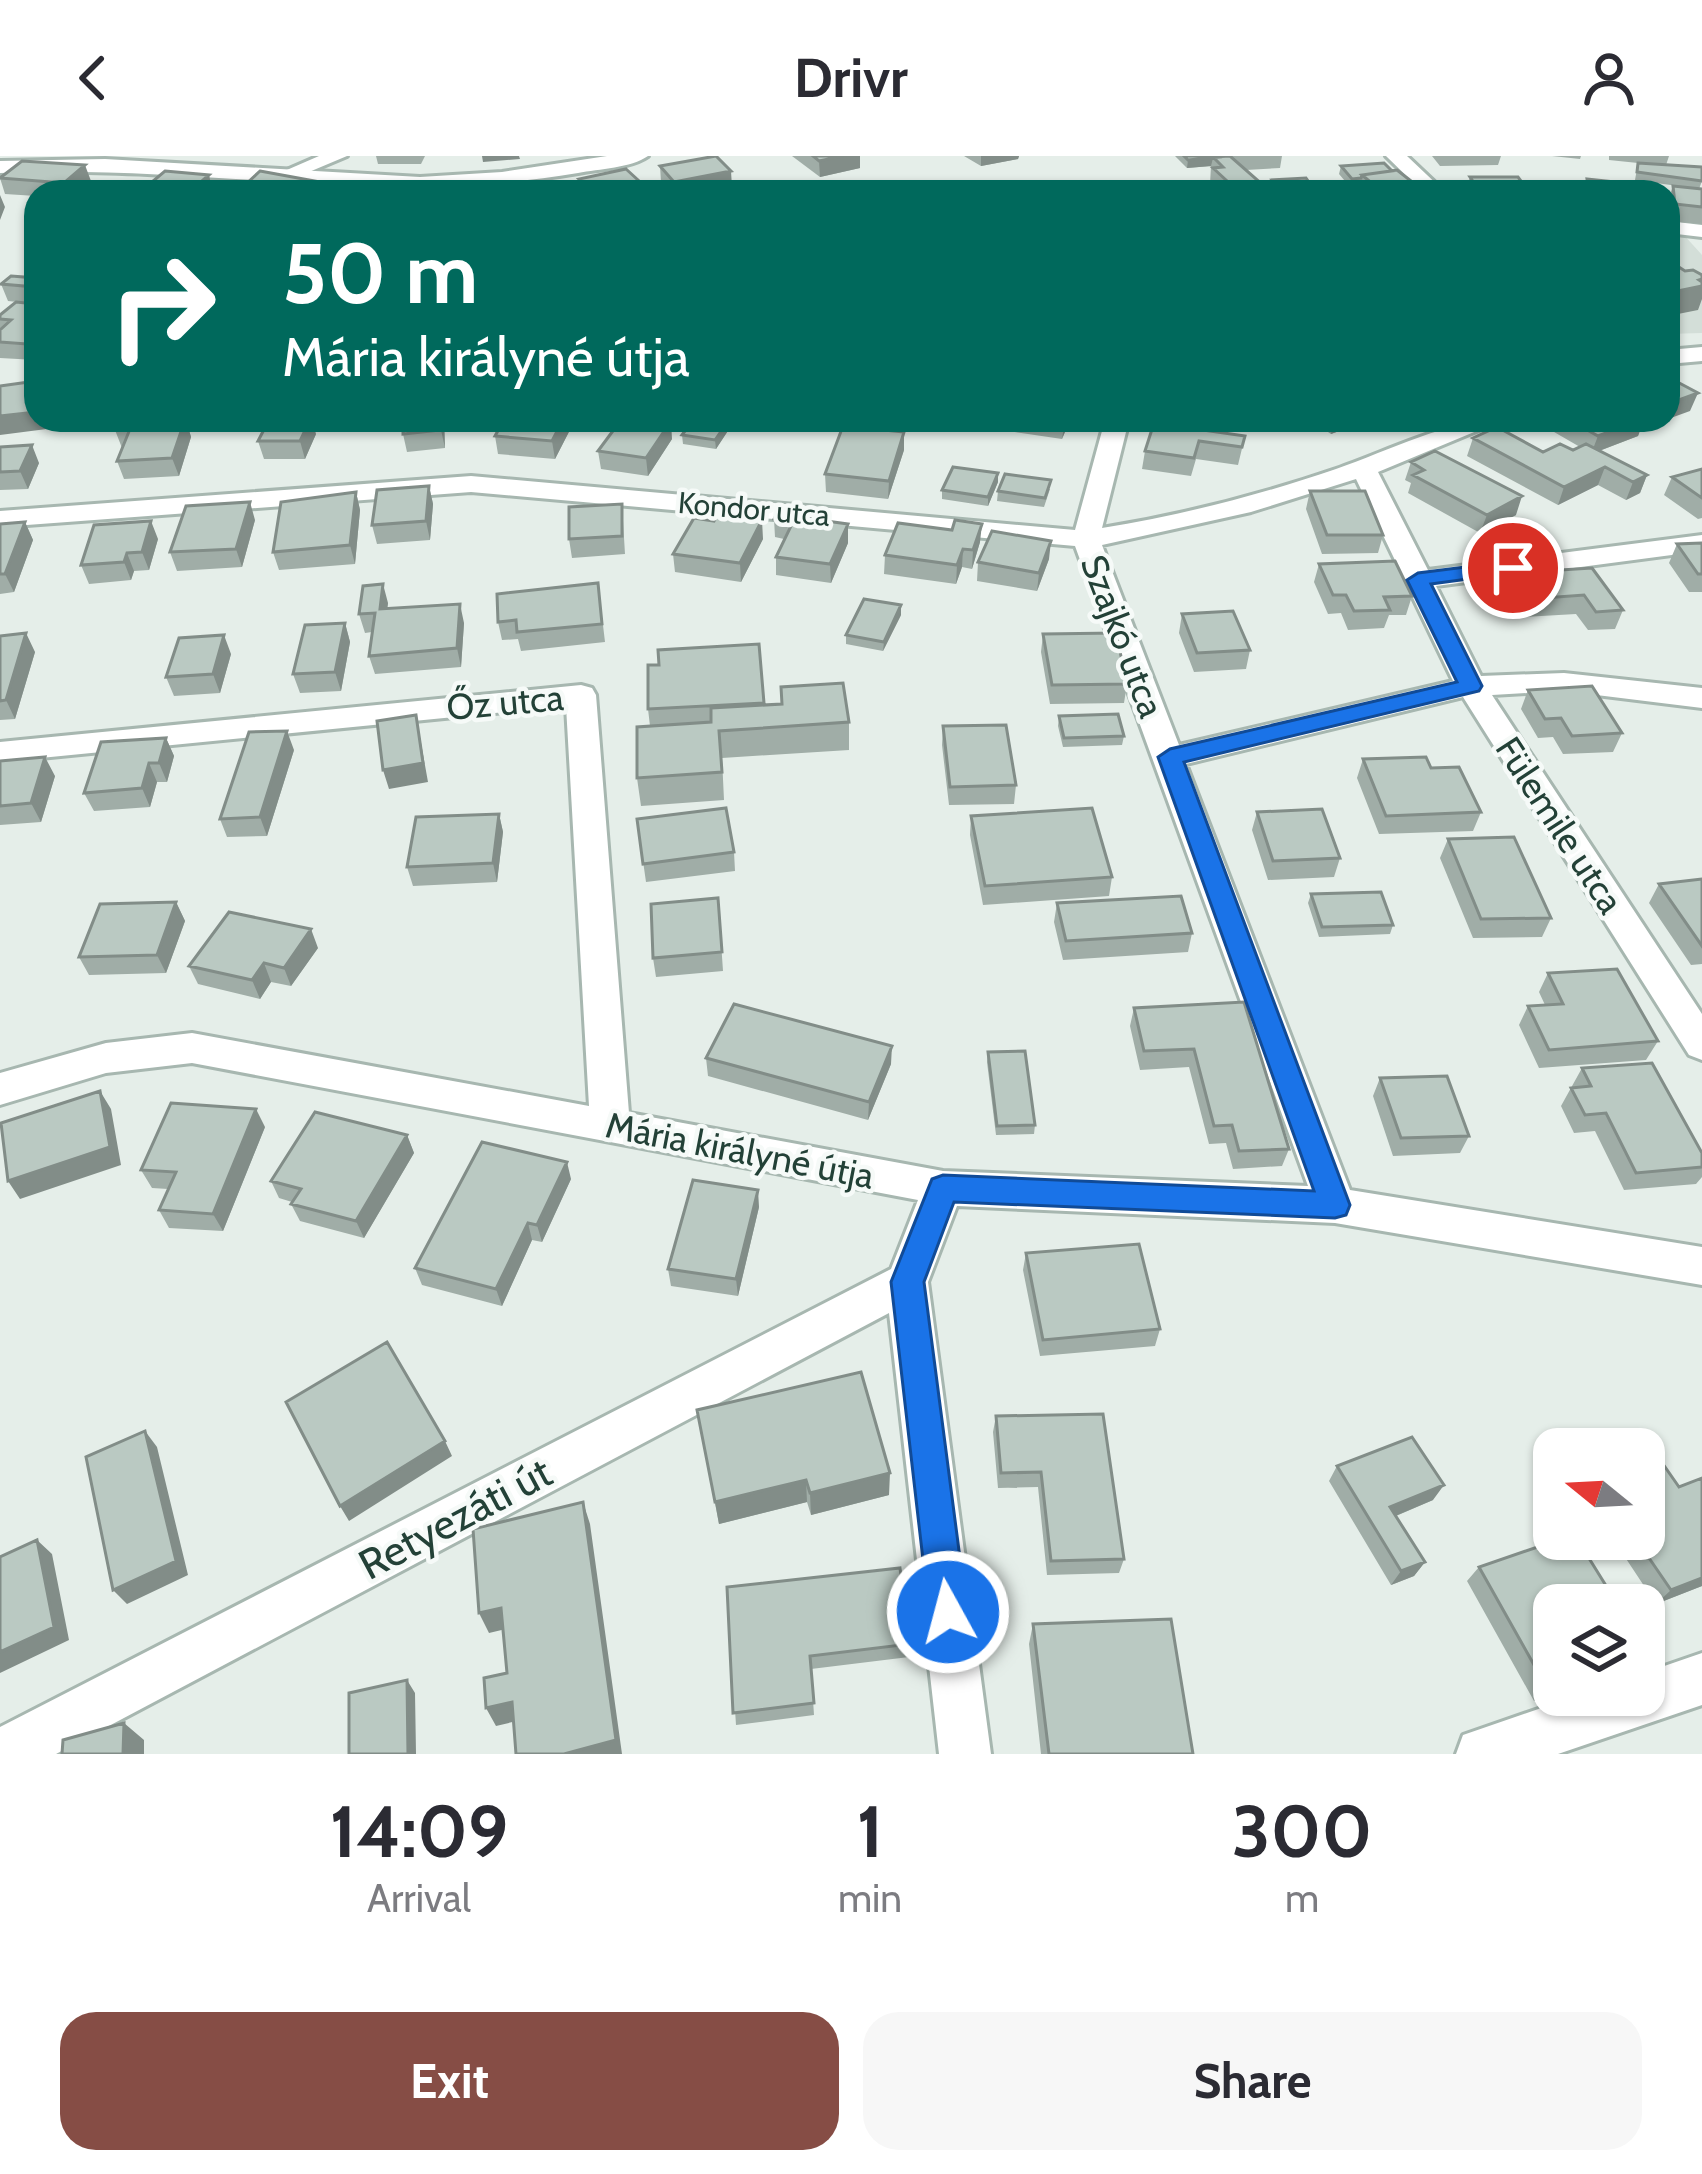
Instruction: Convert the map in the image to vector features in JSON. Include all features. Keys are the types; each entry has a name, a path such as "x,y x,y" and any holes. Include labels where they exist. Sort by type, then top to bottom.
{"street":[{"path":"283,176 337,156"},
{"path":"486,180 638,156"},
{"path":"1396,156 1422,180"},
{"path":"0,167 36,160 364,180"},
{"path":"253,180 259,174"},
{"path":"1086,539 1115,432"},
{"name":"Kondor utca","path":"0,519 470,484 1086,539 1158,529 1364,470 1461,432"},
{"name":"Fülemile utca","path":"1364,470 1471,686 1702,1045"},
{"name":"Szajkó utca","path":"1086,539 1335,1205"},
{"path":"1418,580 1702,543"},
{"path":"1170,757 1471,686 1564,682 1702,698"},
{"name":"Őz utca","path":"0,752 581,694 610,1125"},
{"name":"Mária királyné útja","path":"0,1089 106,1058 192,1048 943,1188 1335,1205 1702,1266"},
{"path":"943,1188 908,1282 965,1754"},
{"name":"Retyezáti út","path":"2,1754 908,1282"},
{"path":"1483,1754 1702,1678"}],"shaded area":[{"path":"1680,234 1702,255 1702,333 1680,334"}],"building":[{"path":"716,156 731,171 672,180 660,166"},
{"path":"1230,156 1257,180 1226,180 1213,168 1223,167 1213,157"},
{"path":"22,161 85,165 68,180 0,178"},
{"path":"1384,163 1392,171 1352,179 1341,166"},
{"path":"1638,163 1702,167 1702,181 1637,172"},
{"path":"626,169 638,180 580,180"},
{"path":"1397,170 1410,180 1368,180 1362,175"},
{"path":"165,171 209,175 203,180 154,180"},
{"path":"260,171 309,180 250,180"},
{"path":"1470,177 1520,180 1472,180"},
{"path":"1680,187 1702,189 1702,207 1680,205"},
{"path":"1680,268 1702,275 1702,286 1680,291"},
{"path":"11,276 24,277 24,286 1,284"},
{"path":"16,302 24,303 24,344 0,342 0,330 11,320 0,319"},
{"path":"24,383 24,413 0,416 0,386"},
{"path":"1680,383 1698,393 1680,400"},
{"path":"129,432 181,432 172,458 117,461"},
{"path":"263,432 304,432 300,441 258,441"},
{"path":"497,432 557,432 552,441 495,436"},
{"path":"612,432 664,432 646,458 598,451"},
{"path":"684,432 721,432 715,440 682,435"},
{"path":"841,432 904,432 889,481 825,474"},
{"path":"1151,432 1245,436 1242,447 1199,441 1194,458 1145,451"},
{"path":"1506,432 1543,452 1560,444 1573,450 1586,444 1647,475 1633,482 1605,467 1564,487 1473,438"},
{"path":"32,445 20,471 0,472 0,447"},
{"path":"1435,451 1522,496 1487,515 1413,475 1424,470 1411,462"},
{"path":"953,467 998,473 988,497 942,490"},
{"path":"1702,469 1702,498 1672,477"},
{"path":"1005,474 1051,480 1045,498 998,491"},
{"path":"429,486 426,521 372,525 377,490"},
{"path":"1310,491 1365,491 1383,535 1327,535"},
{"path":"356,492 350,545 273,552 281,502"},
{"path":"250,502 236,549 170,552 186,506"},
{"path":"622,504 622,536 569,539 569,507"},
{"path":"779,509 800,512 797,517 848,524 830,564 776,557 793,522 774,519"},
{"path":"718,514 762,520 740,563 673,554 694,518 714,521"},
{"path":"955,520 982,524 973,550 963,549 957,565 885,555 898,523 952,530"},
{"path":"151,521 142,552 127,553 124,562 81,565 94,525"},
{"path":"25,522 5,574 0,574 0,524"},
{"path":"992,531 1051,541 1039,573 978,562"},
{"path":"1702,543 1702,574 1698,574 1677,544"},
{"path":"1395,561 1412,596 1384,597 1390,610 1354,611 1346,595 1333,595 1319,564"},
{"path":"1592,568 1623,610 1596,612 1584,595 1530,599 1512,573"},
{"path":"598,583 602,624 517,632 516,620 498,622 497,594"},
{"path":"383,584 380,609 460,604 457,648 369,656 375,613 359,614 363,586"},
{"path":"864,599 901,605 884,642 846,635"},
{"path":"1233,611 1250,650 1197,653 1182,614"},
{"path":"345,623 335,672 293,674 305,625"},
{"path":"26,633 6,700 0,701 0,636"},
{"path":"1116,633 1127,684 1052,685 1043,634"},
{"path":"224,635 213,674 166,677 179,638"},
{"path":"759,644 764,703 648,709 648,665 659,665 658,650"},
{"path":"843,683 849,722 719,731 722,772 637,778 637,727 711,722 711,708 782,704 781,687"},
{"path":"1592,686 1622,733 1572,736 1561,718 1545,719 1528,690"},
{"path":"1118,714 1124,736 1064,738 1059,716"},
{"path":"416,715 423,763 383,770 377,721"},
{"path":"1006,725 1016,785 950,787 943,726"},
{"path":"287,731 260,817 220,819 249,732"},
{"path":"166,738 159,763 149,763 142,788 84,793 101,742"},
{"path":"45,757 31,803 0,806 0,761"},
{"path":"1426,757 1431,768 1459,767 1481,812 1386,816 1363,759"},
{"path":"726,808 734,852 643,864 637,819"},
{"path":"1092,808 1112,877 985,886 971,816"},
{"path":"1322,809 1340,858 1273,861 1257,812"},
{"path":"499,814 493,863 407,867 416,817"},
{"path":"1514,837 1551,918 1481,919 1448,839"},
{"path":"1702,879 1702,946 1659,884"},
{"path":"1381,892 1393,925 1322,927 1311,894"},
{"path":"1181,896 1192,933 1066,941 1057,903"},
{"path":"718,898 722,952 653,958 651,904"},
{"path":"176,902 157,955 79,957 100,904"},
{"path":"229,912 311,929 284,968 264,963 252,980 189,966"},
{"path":"1617,969 1658,1041 1549,1050 1528,1006 1563,1004 1548,973"},
{"path":"1244,1002 1289,1149 1239,1151 1232,1125 1214,1126 1194,1049 1144,1051 1134,1008"},
{"path":"734,1004 892,1046 869,1102 706,1058"},
{"path":"1025,1051 1035,1125 997,1126 988,1052"},
{"path":"1652,1063 1702,1153 1702,1167 1636,1173 1606,1113 1585,1115 1571,1088 1591,1086 1582,1068"},
{"path":"1447,1076 1469,1136 1401,1138 1380,1078"},
{"path":"100,1091 110,1147 8,1181 1,1123"},
{"path":"171,1103 256,1109 213,1214 159,1210 176,1172 141,1170"},
{"path":"315,1112 407,1135 356,1221 291,1204 301,1189 271,1181"},
{"path":"482,1142 567,1162 537,1225 528,1223 496,1289 415,1268"},
{"path":"693,1180 758,1190 736,1279 668,1269"},
{"path":"1139,1244 1160,1329 1043,1340 1026,1253"},
{"path":"387,1342 445,1441 340,1506 286,1402"},
{"path":"861,1372 890,1473 810,1493 806,1480 715,1502 697,1410"},
{"path":"1103,1414 1124,1559 1051,1561 1041,1472 1001,1473 996,1416"},
{"path":"145,1431 176,1561 113,1590 86,1457"},
{"path":"1412,1437 1444,1485 1390,1507 1425,1562 1401,1571 1337,1466"},
{"path":"1665,1467 1679,1487 1702,1478 1702,1578 1671,1590 1650,1560 1665,1560"},
{"path":"583,1502 616,1740 564,1754 516,1754 512,1702 486,1708 484,1678 507,1673 501,1608 479,1613 473,1529"},
{"path":"37,1540 54,1627 0,1652 0,1557"},
{"path":"1533,1549 1533,1560 1590,1560 1605,1584 1533,1584 1533,1663 1479,1567"},
{"path":"900,1568 910,1644 810,1656 814,1703 733,1713 727,1587"},
{"path":"1171,1619 1193,1754 1049,1754 1033,1624"},
{"path":"407,1680 408,1754 349,1754 349,1693"},
{"path":"124,1723 123,1754 62,1754 63,1740"}],"route":[{"path":"948,1612 908,1282 943,1188 1335,1205 1170,757 1471,686 1418,580 1513,568"}]}
